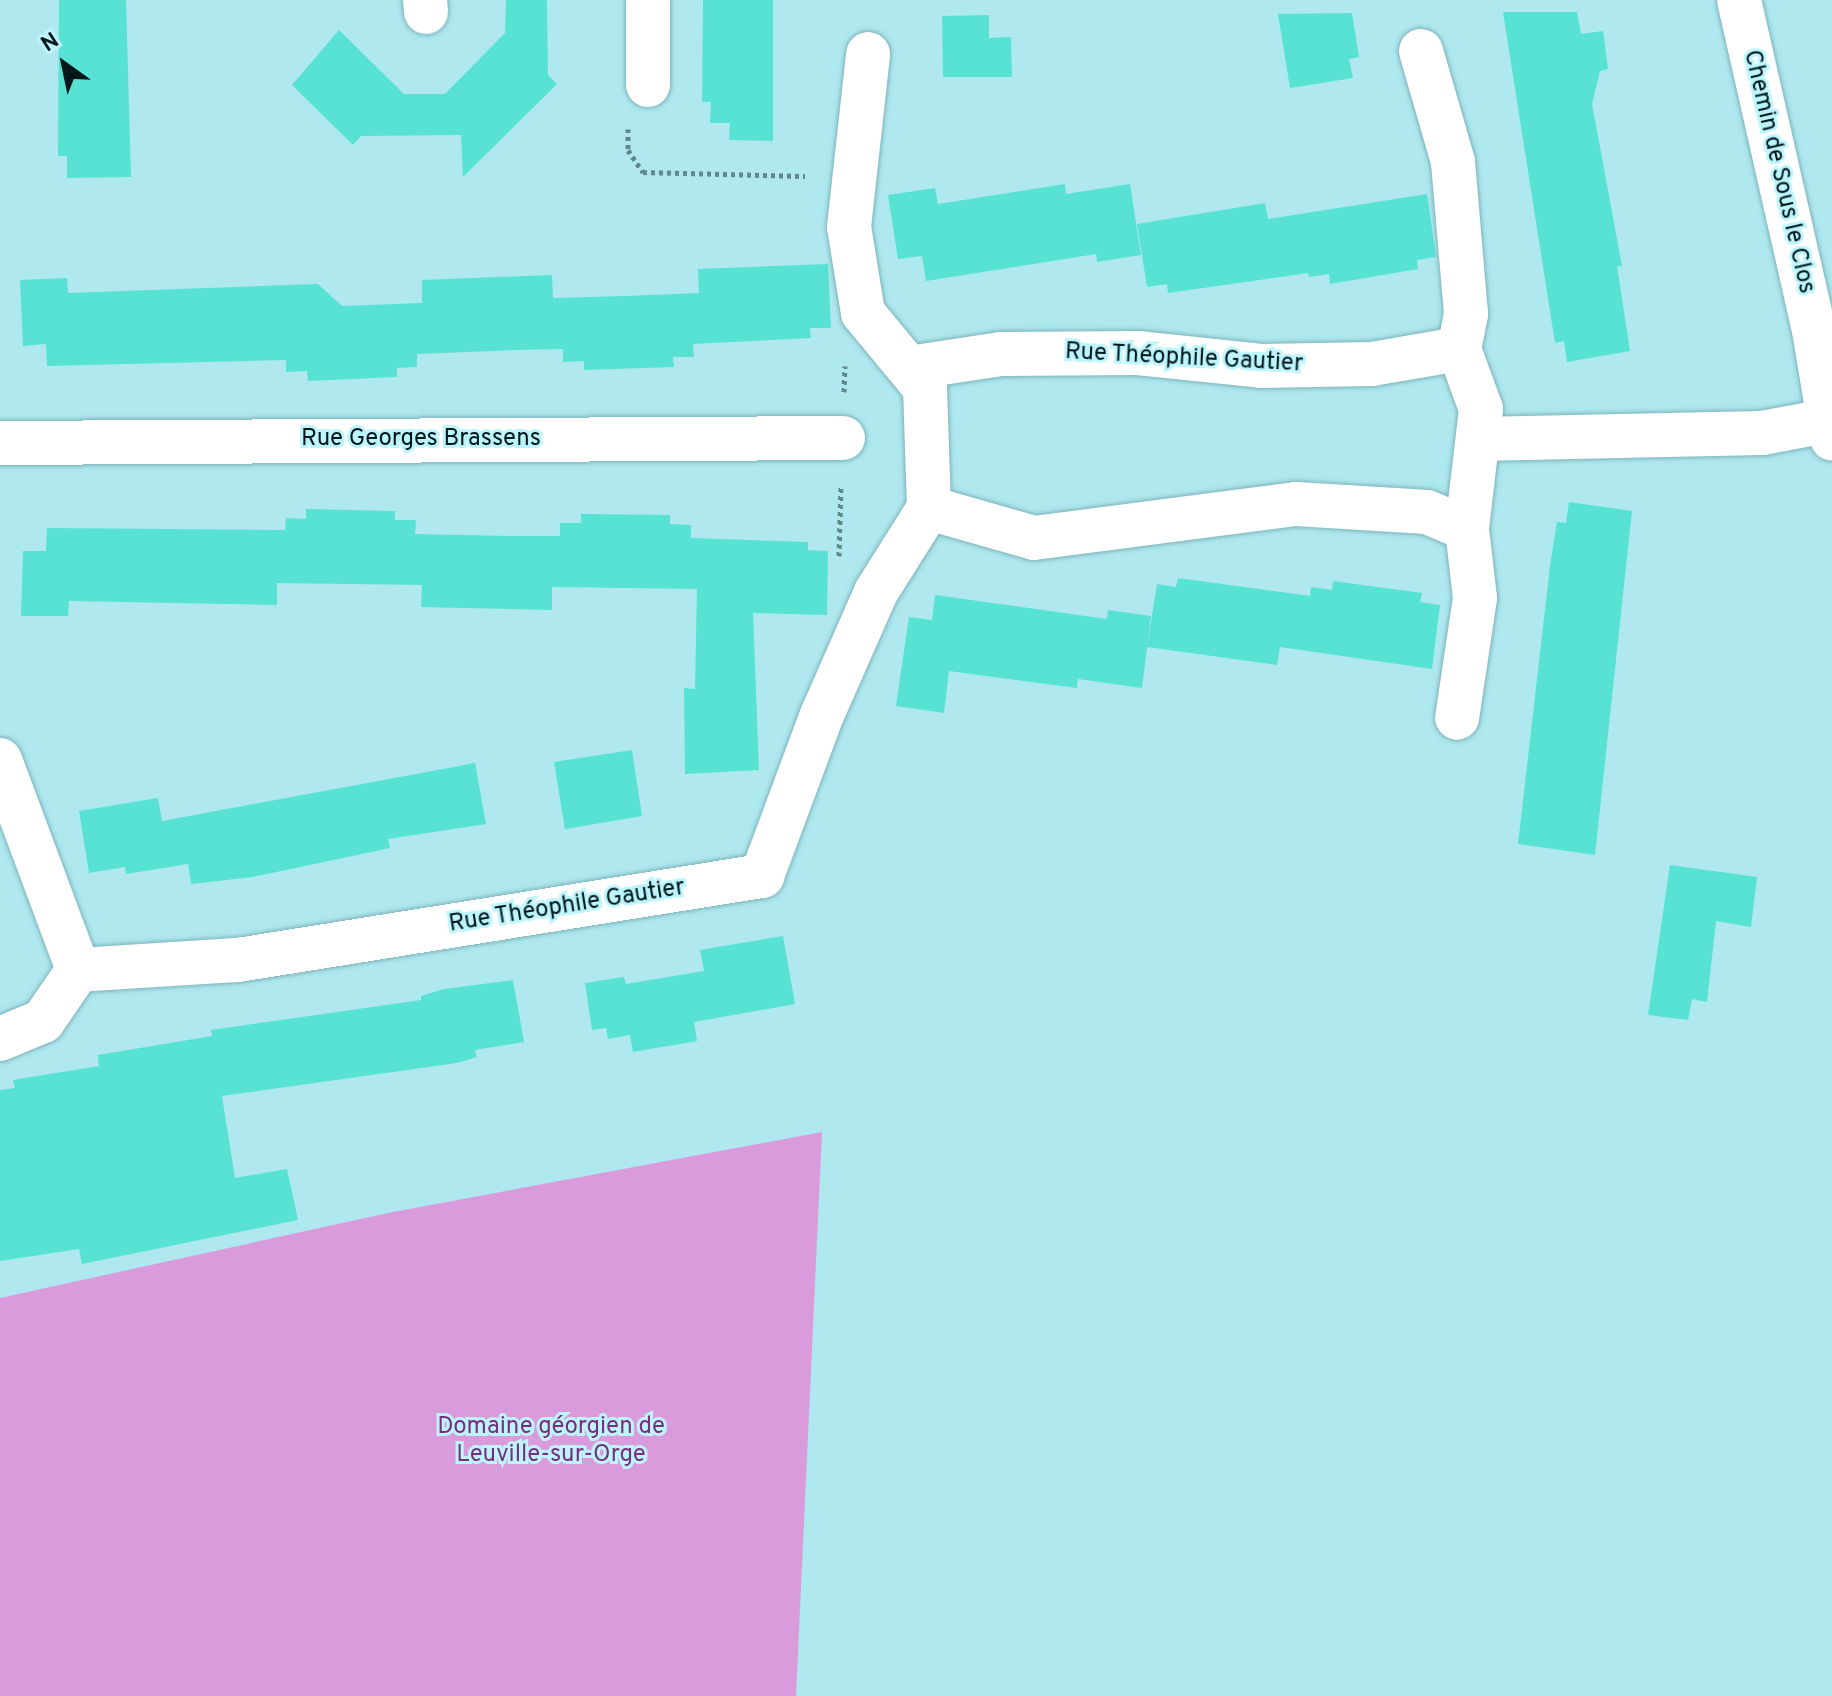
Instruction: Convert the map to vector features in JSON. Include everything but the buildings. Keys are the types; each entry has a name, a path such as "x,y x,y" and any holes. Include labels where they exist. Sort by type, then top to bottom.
{"street":[{"path":"648,0 648,85"},
{"name":"Chemin de Sous le Clos","path":"1739,0 1814,330 1829,430"},
{"path":"1421,51 1453,162 1466,314 1459,349 1481,409 1467,529 1475,598 1457,718"},
{"path":"868,54 849,227 863,313 925,388 929,508 1034,538 1296,504 1427,512 1467,529"},
{"name":"Rue Théophile Gautier","path":"909,368 1001,354 1138,353 1261,366 1372,364 1459,349"},
{"path":"1478,439 1829,430"},
{"name":"Rue Georges Brassens","path":"0,443 843,438"},
{"name":"Rue Théophile Gautier","path":"78,970 238,960 762,876 822,715 876,592 929,508"},
{"path":"0,760 78,970 43,1021 0,1039"}],"path":[{"path":"648,85 628,91 628,150 643,172 801,176"},
{"path":"844,377 839,559 876,592"}],"green space":[{"name":"Domaine géorgien de Leuville-sur-Orge","path":"822,1132 796,1696 0,1696 0,1298 388,1213"}]}
